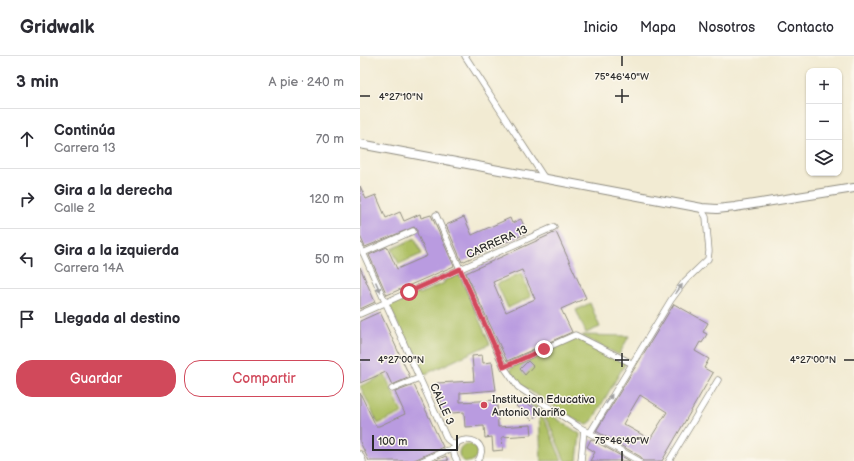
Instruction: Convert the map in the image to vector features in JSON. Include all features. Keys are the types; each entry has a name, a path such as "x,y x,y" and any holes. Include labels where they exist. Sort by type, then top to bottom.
{"main road":[{"path":"360,144 700,207 735,207 854,188"}],"street":[{"path":"465,56 545,179"},
{"path":"590,433 671,300 685,281 708,259 709,251 706,217 700,207"},
{"path":"706,217 713,208"},
{"path":"436,215 504,367 518,387 584,430 639,461"},
{"name":"CARRERA 13","path":"360,314 554,227"},
{"path":"363,253 413,230"},
{"name":"CALLE 3","path":"360,246 447,439 456,448"},
{"path":"504,367 575,335 632,363"},
{"path":"392,389 419,378"},
{"path":"669,461 718,380"},
{"path":"581,461 584,430"},
{"path":"422,461 456,448 464,440 469,439 476,442 480,446 481,451 478,461"},
{"path":"456,448 457,461"},
{"path":"360,454 363,461"}],"green space":[{"path":"415,238 422,254 399,264 392,249"},
{"path":"521,273 531,297 508,308 497,284"},
{"path":"459,274 490,344 421,376 416,366 418,362 389,305 417,292 419,294 444,283 444,281"},
{"path":"590,303 600,327 586,333 576,310"},
{"path":"582,336 629,336 619,355"},
{"path":"575,337 624,362 625,364 592,421 588,424 579,422 524,387 512,375 510,369 517,363"},
{"path":"385,375 402,413 378,424 360,386"},
{"path":"524,397 537,407 547,425 562,461 541,461 539,412 522,399"},
{"path":"542,409 580,434 577,461 565,461 549,424 541,411"},
{"path":"468,444 474,447 477,453 474,459 468,462 462,459 459,453 462,447"}],"building":[{"path":"360,186 366,199 376,195 386,218 400,212 404,221 420,214 421,218 431,215 454,266 387,295 369,255 387,247 397,269 427,256 417,233 417,229 414,227 365,247 360,236"},
{"path":"464,217 472,235 510,218 512,223 521,219 527,233 462,262 446,225"},
{"path":"556,232 586,298 561,309 572,332 507,361 466,273","holes":["522,270 535,299 506,312 493,282"]},
{"path":"360,267 375,302 360,309"},
{"path":"674,304 708,323 703,332 707,334 695,351 709,359 704,368 713,373 662,461 643,461 641,457 596,431","holes":["640,395 667,412 650,439 623,424"]},
{"path":"380,312 410,377 392,385 386,372 360,383 360,321"},
{"path":"482,355 483,363 492,362 496,390 460,393 460,402 497,400 498,427 531,425 532,435 502,437 503,450 493,451 492,437 485,438 484,426 465,427 464,412 442,414 441,398 438,398 437,383 474,381 472,356"},
{"path":"528,361 533,366 525,375 520,369"},
{"path":"414,385 443,447 412,461 369,461 360,442 360,393 376,426 379,426 405,414 395,392"},
{"path":"522,399 539,412 532,420 516,406"},
{"path":"591,439 630,461 590,461 595,452 587,447"},
{"path":"446,456 448,461 434,461"}],"place":[{"name":"Institucion Educativa Antonio Nariño","path":"484,405"}],"route":[{"path":"409,292 460,269 504,367 544,349"}]}
